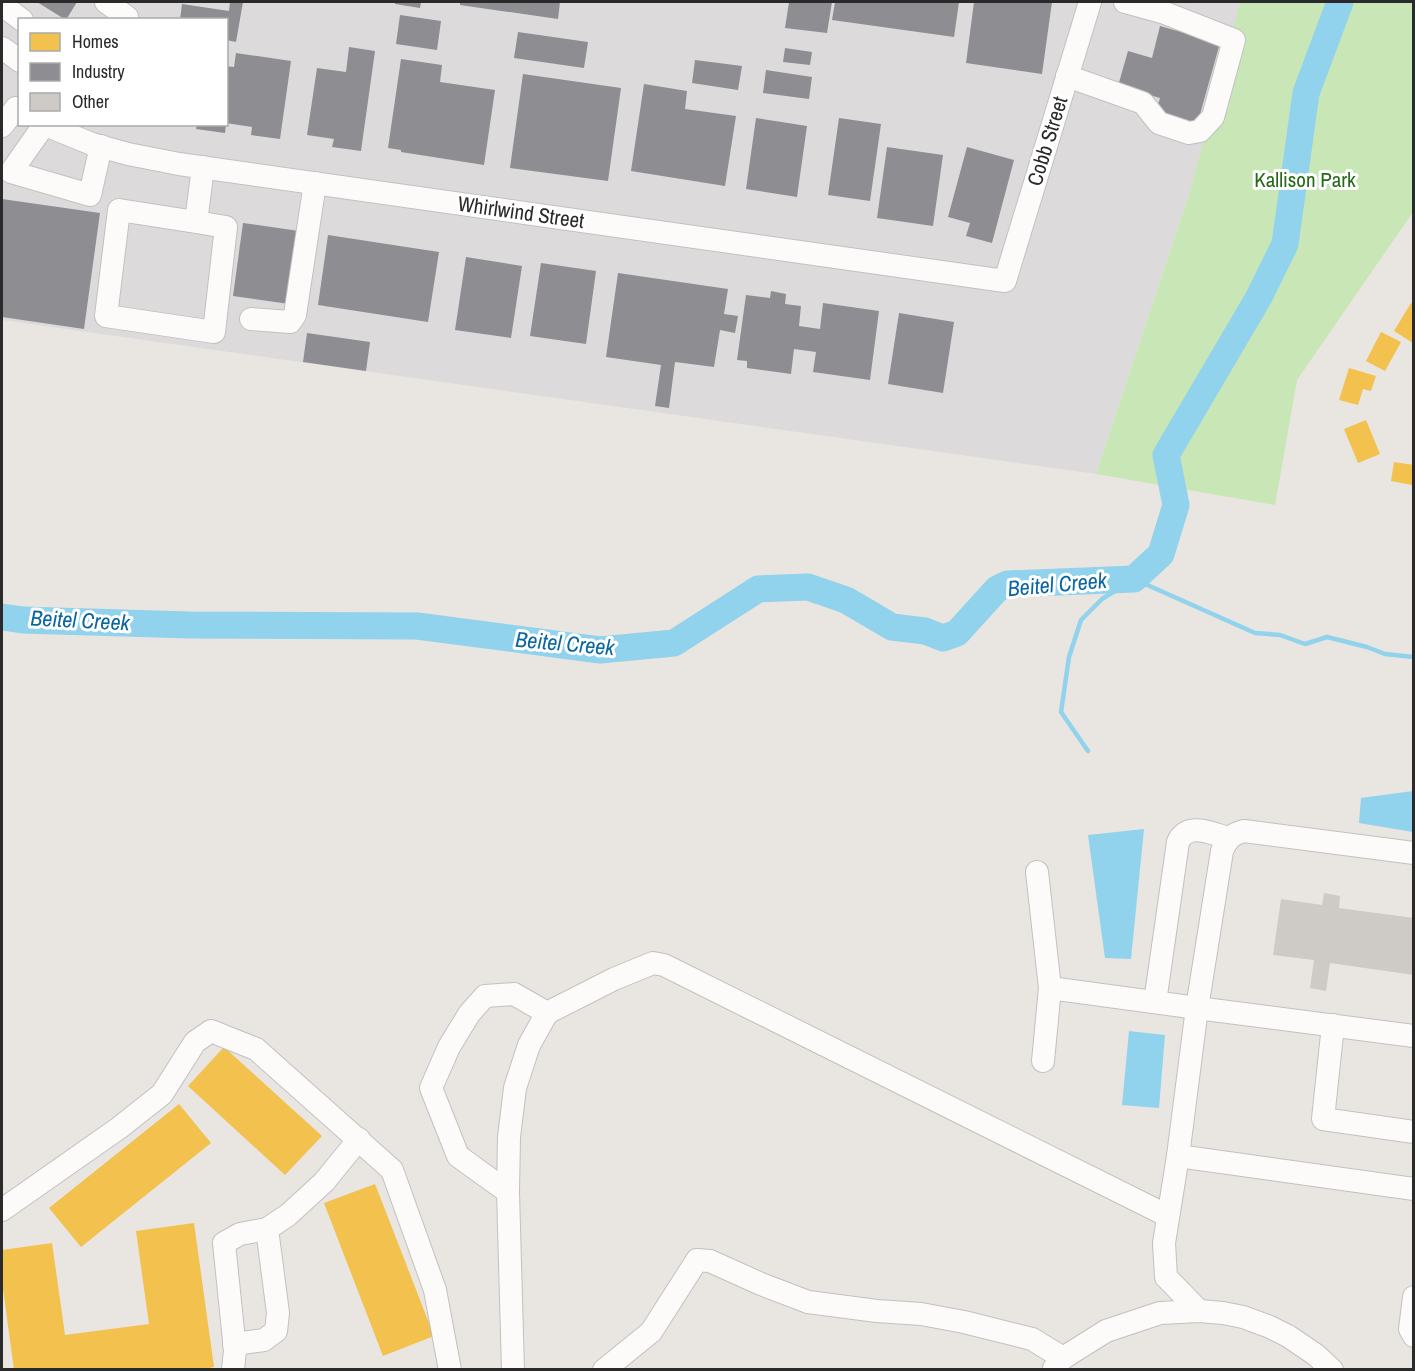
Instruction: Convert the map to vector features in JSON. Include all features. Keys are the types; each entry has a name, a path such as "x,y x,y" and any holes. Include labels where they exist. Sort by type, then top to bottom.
{"street":[{"path":"107,2 130,12"},
{"name":"Cobb Street","path":"1005,281 1090,2"},
{"path":"1067,76 1143,103 1159,123 1189,133 1200,131 1213,117 1234,40 1165,13 1125,2"},
{"path":"2,5 19,18"},
{"path":"2,48 18,60"},
{"path":"2,126 12,105"},
{"path":"45,126 11,172 90,195 101,146"},
{"name":"Whirlwind Street","path":"49,126 128,154 203,167 1005,281"},
{"path":"196,222 203,167"},
{"path":"251,319 290,322 296,315 315,183"},
{"path":"119,210 196,222 226,227 213,332 106,316 119,210"},
{"path":"1155,1002 1178,842 1186,832 1195,830 1229,838"},
{"path":"1199,1311 1166,1277 1164,1243 1197,1008 1222,851 1226,841 1234,834 1244,831 1413,853"},
{"path":"1037,872 1050,988 1043,1061"},
{"path":"513,1370 508,1192 509,1137 515,1088 529,1045 547,1013 614,979 653,963 664,964 1168,1215"},
{"path":"1050,988 1413,1036"},
{"path":"508,1192 458,1156 431,1088 448,1047 485,996 514,994 547,1013"},
{"path":"1333,1024 1323,1119 1413,1132"},
{"path":"2,1210 119,1128 162,1094 195,1042 211,1031 256,1049 392,1170 435,1290 450,1370"},
{"path":"233,1370 234,1344 224,1243 240,1234 267,1229 288,1215 324,1182 358,1139"},
{"path":"1178,1156 1413,1190"},
{"path":"234,1344 264,1340 276,1331 278,1312 267,1229"},
{"path":"604,1370 651,1332 697,1260 710,1261 808,1302 921,1314 1032,1339 1058,1364 1106,1331 1160,1313 1199,1311 1243,1317 1270,1327 1288,1336 1332,1370"},
{"path":"1413,1297 1410,1329 1413,1336"}],"shaded area":[{"path":"2,2 1240,2 1190,191 1096,474 2,320"}],"green space":[{"name":"Kallison Park","path":"1240,2 1413,2 1413,212 1297,380 1275,505 1096,474 1190,191"}],"water":[{"path":"1413,791 1413,832 1359,823 1361,798"},
{"path":"1144,829 1131,959 1105,958 1088,835"},
{"path":"1129,1031 1165,1035 1159,1108 1122,1105"}],"building: Homes":[{"path":"1411,303 1414,305 1413,343 1394,331"},
{"path":"1381,332 1401,342 1385,371 1366,361"},
{"path":"1349,368 1376,376 1371,391 1363,389 1358,405 1339,400"},
{"path":"1366,420 1380,454 1358,463 1344,429"},
{"path":"1394,462 1414,465 1412,485 1391,481"},
{"path":"224,1047 322,1136 285,1175 188,1086"},
{"path":"179,1104 211,1143 81,1247 49,1208"},
{"path":"375,1184 434,1336 383,1356 324,1203"},
{"path":"194,1223 214,1367 200,1370 14,1370 2,1281 2,1250 52,1243 65,1335 149,1324 136,1231"}],"building: Industry":[{"path":"37,2 77,2 67,18 63,18"},
{"path":"230,2 243,2 236,42 228,40 228,18 180,18 182,4 229,11"},
{"path":"395,2 421,2 420,8 395,4"},
{"path":"460,2 560,2 558,19 460,5"},
{"path":"789,2 832,2 827,33 785,28"},
{"path":"835,2 959,2 954,37 832,20"},
{"path":"974,2 1052,2 1042,74 966,63"},
{"path":"400,15 441,21 437,50 396,44"},
{"path":"1160,26 1220,43 1197,125 1155,114 1160,98 1118,86 1128,51 1152,58"},
{"path":"518,32 588,42 584,68 514,58"},
{"path":"349,47 375,51 361,151 332,147 334,139 307,135 317,68 346,72"},
{"path":"785,48 812,52 810,65 783,62"},
{"path":"236,53 291,61 280,139 251,135 252,127 228,123 228,66 234,67"},
{"path":"401,59 442,65 440,82 495,90 484,165 388,148"},
{"path":"695,60 742,66 738,90 692,83"},
{"path":"766,70 812,77 809,99 763,93"},
{"path":"523,74 621,88 608,181 510,168"},
{"path":"644,84 687,91 685,109 736,116 725,186 631,171"},
{"path":"756,118 807,126 797,197 746,189"},
{"path":"839,118 881,124 870,201 828,195"},
{"path":"197,126 226,126 225,133 196,129"},
{"path":"887,147 943,155 933,226 877,218"},
{"path":"967,147 1014,160 992,243 966,236 970,223 948,217"},
{"path":"2,199 100,213 84,329 2,317"},
{"path":"243,223 299,231 289,304 233,296"},
{"path":"328,235 439,252 428,322 318,305"},
{"path":"466,257 522,266 511,338 455,330"},
{"path":"541,263 596,271 586,344 530,336"},
{"path":"618,273 728,289 724,314 738,316 735,333 720,330 714,367 675,362 669,408 655,406 661,365 606,357"},
{"path":"771,291 786,294 785,304 801,306 799,326 820,329 823,303 879,311 870,380 813,372 816,352 794,349 791,374 747,368 747,361 737,360 746,295 770,298"},
{"path":"899,313 954,322 943,393 888,384"},
{"path":"307,333 370,342 366,371 303,362"}],"building: Other":[{"path":"1324,893 1340,896 1339,908 1414,918 1414,975 1330,963 1326,991 1310,988 1314,960 1273,955 1281,899 1322,905"}],"waterway":[{"name":"Beitel Creek","path":"2,617 23,620 190,625 417,626 600,650 674,643 758,589 808,587 846,600 892,627 925,631 943,638 957,633 997,589 1007,584 1134,579 1161,554 1176,505 1166,455 1259,297 1285,244 1306,93 1340,2"},
{"path":"1088,751 1061,712 1069,657 1081,620 1102,599 1134,579 1255,633 1280,635 1305,644 1327,637 1385,654 1414,657"}]}
